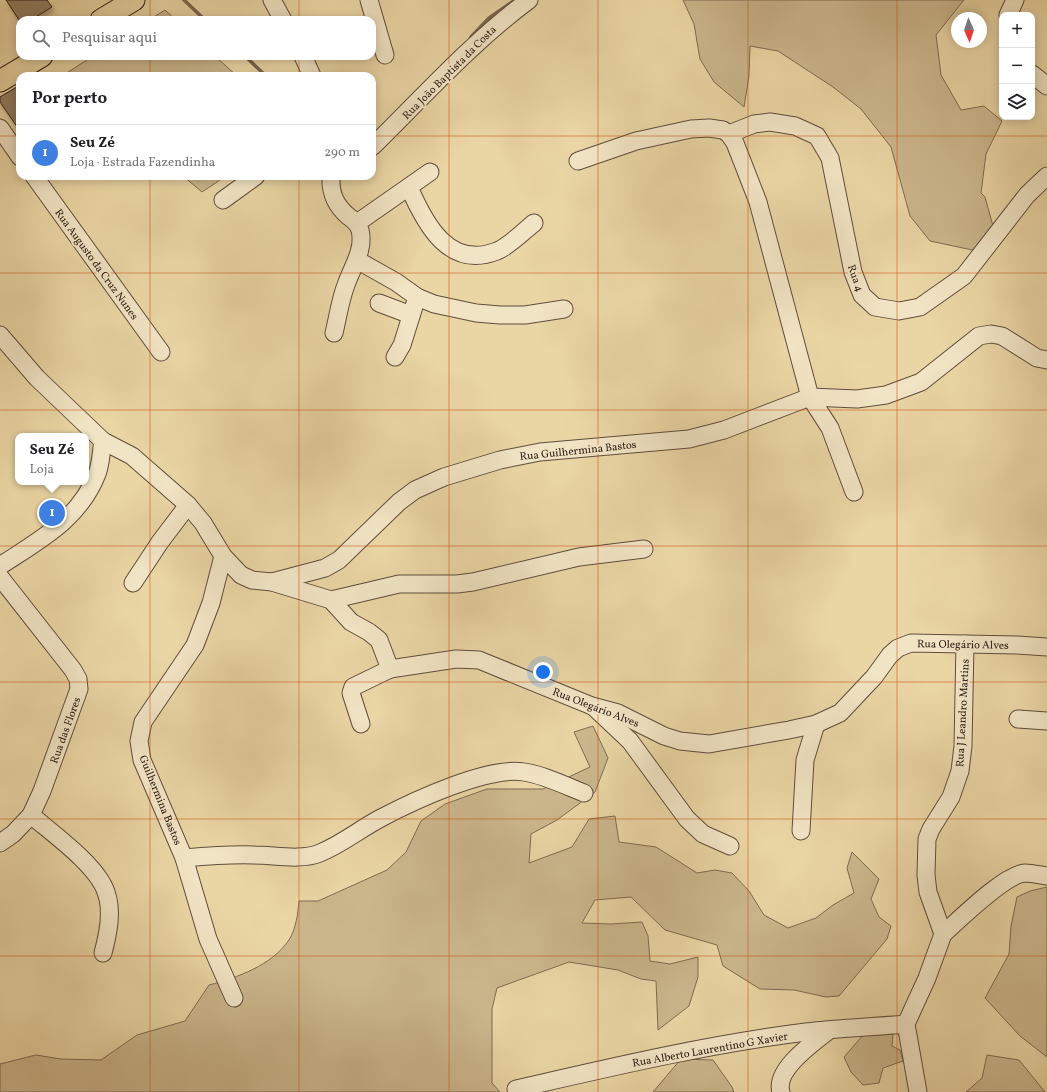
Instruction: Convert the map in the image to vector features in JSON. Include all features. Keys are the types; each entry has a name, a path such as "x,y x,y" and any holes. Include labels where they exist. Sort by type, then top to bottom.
{"main road":[{"path":"108,16 134,0"},
{"path":"0,81 35,60"}],"street":[{"path":"272,0 281,16"},
{"path":"369,0 374,16"},
{"name":"Rua João Baptista da Costa","path":"376,143 472,47 500,21 529,0"},
{"path":"1009,12 1015,0"},
{"path":"376,24 385,55"},
{"path":"305,60 310,72"},
{"path":"1035,76 1047,86"},
{"name":"Rua 4","path":"729,134 754,124 770,122 794,126 817,136 830,158 852,272 862,295 875,307 899,310 920,306 964,276 1028,195 1047,176"},
{"path":"0,128 16,151"},
{"path":"578,161 636,141 691,129 709,128 723,130 729,134 735,143 758,202 810,397 830,428 854,492"},
{"path":"356,223 430,172"},
{"name":"Rua Augusto da Cruz Nunes","path":"37,180 161,352"},
{"path":"223,200 250,180"},
{"path":"331,180 331,189 336,203 356,223 360,230 357,260 346,285 334,332"},
{"path":"409,187 421,216 431,229 445,243 463,254 471,256 498,251 534,223"},
{"path":"357,260 396,282 417,297 434,304 476,313 525,314 564,309"},
{"path":"395,357 402,345 417,297"},
{"path":"379,302 412,315"},
{"path":"810,397 857,399 886,395 921,382 979,336 991,334 1002,336 1037,358 1047,360"},
{"name":"Rua Guilhermina Bastos","path":"0,335 37,378 102,441 119,448 132,456 188,505 203,523 223,556 241,575 252,580 272,582 325,568 339,560 399,502 415,490 444,476 500,460 540,452 689,439 709,435 810,397"},
{"path":"0,566 59,527 73,514 97,474 102,441"},
{"path":"132,583 188,505"},
{"path":"272,582 331,600 399,584 468,582 579,557 644,549"},
{"name":"Guilhermina Bastos","path":"223,556 211,604 195,645 143,722 139,741 142,760 184,858 253,855 298,857 319,853 346,840 380,818 464,781 507,771 523,772 542,776 584,793"},
{"name":"Rua das Flores","path":"0,576 73,670 78,679 80,689 42,792 31,815 13,834 0,843"},
{"path":"331,600 351,622 369,632 379,640 390,669"},
{"name":"Rua Olegário Alves","path":"361,724 351,693 351,689 353,687 390,669 456,659 479,660 592,706 618,713 664,736 680,741 709,744 816,724 840,713 874,677 890,655 898,648 912,643 1047,648"},
{"name":"Rua J Leandro Martins","path":"943,934 928,892 926,875 927,839 931,829 951,797 960,771 965,644"},
{"path":"592,706 630,741 686,819 703,834 730,846"},
{"path":"1018,720 1047,721"},
{"path":"801,831 805,760 816,724"},
{"path":"31,815 90,867 100,879 107,893 109,912 108,935 103,953"},
{"path":"184,858 208,939 234,998"},
{"path":"918,1092 906,1024 927,978 943,934 1013,876 1025,873 1044,873"},
{"name":"Rua Alberto Laurentino G Xavier","path":"516,1089 632,1063 761,1040 828,1030 906,1024"},
{"path":"781,1092 780,1081 785,1069 828,1030"}],"shaded area":[{"path":"683,0 964,0 954,12 951,12 951,16 936,35 941,75 961,110 984,106 1002,121 986,154 981,193 985,197 993,226 977,251 930,241 910,216 891,147 861,109 833,87 778,51 750,46 749,76 744,107 714,82 700,59 694,24"},
{"path":"165,10 172,16 155,16"},
{"path":"87,60 219,60 233,72 68,72"},
{"path":"188,180 220,180 202,192"},
{"path":"593,726 608,758 595,792 557,820 531,834 529,863 572,847 589,819 615,816 619,842 656,847 697,873 715,870 732,873 749,891 764,915 788,928 816,918 833,905 854,893 847,868 852,852 879,879 871,899 879,917 891,926 887,939 839,996 826,997 794,990 760,989 723,966 717,945 665,930 631,897 595,900 582,923 611,924 642,922 648,936 650,961 670,964 698,957 698,977 689,1006 658,1030 656,981 641,979 618,970 569,962 497,988 492,1009 492,1083 500,1092 0,1092 0,1064 36,1055 61,1059 101,1060 137,1035 185,1021 209,985 231,979 253,969 273,957 282,949 289,940 295,926 299,901 318,901 387,870 406,852 421,821 445,804 487,789 543,789 590,767 574,732"},
{"path":"1047,887 1047,1057 1020,1036 985,998 1009,954 1011,926 1017,897 1030,891"},
{"path":"864,1034 893,1034 892,1046 900,1050 903,1061 883,1068 879,1083 863,1085 851,1072 844,1057"},
{"path":"987,1055 1019,1060 1045,1092 966,1092 982,1078"},
{"path":"681,1059 713,1060 734,1092 653,1092"}],"building":[{"path":"6,0 47,0 52,7 37,16 16,16"},
{"path":"16,87 16,125 0,102 0,97"}],"waterway":[{"path":"184,0 201,16"},
{"path":"471,37 489,18 515,0"},
{"path":"249,60 262,72"}],"place":[{"name":"Seu Zé","path":"52,513"}]}
